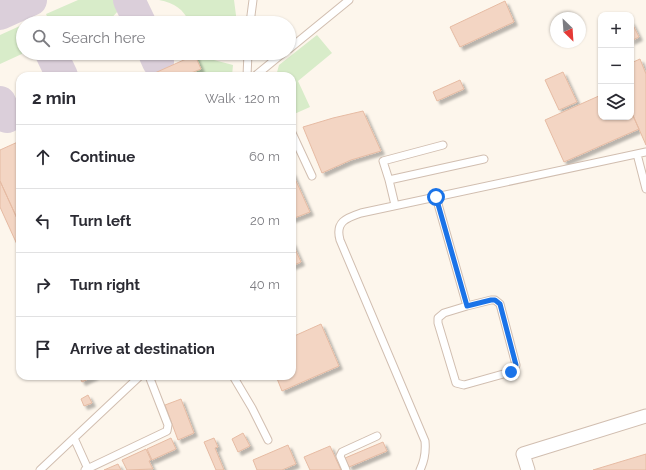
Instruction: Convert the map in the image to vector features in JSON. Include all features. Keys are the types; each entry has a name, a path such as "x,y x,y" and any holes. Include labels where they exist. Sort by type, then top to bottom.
{"street":[{"path":"528,470 523,454 646,416"}],"lane":[{"path":"251,16 253,0"},
{"path":"296,42 349,0"},
{"path":"247,72 248,60"},
{"path":"265,72 277,60"},
{"path":"296,142 312,176"},
{"path":"395,206 384,161 442,145"},
{"path":"420,470 424,462 426,452 425,441 338,233 342,222 361,213 646,152"},
{"path":"637,154 646,189"},
{"path":"389,180 484,159"},
{"path":"436,197 467,306"},
{"path":"491,300 495,300 500,304 516,365 514,371 464,385 456,383 438,323 438,318 444,313 467,306 491,300"},
{"path":"130,380 132,384"},
{"path":"40,470 136,380"},
{"path":"74,438 86,469 166,431 168,425 151,380"},
{"path":"235,380 252,408 268,440"},
{"path":"346,470 340,456 342,452 377,436"}],"green space":[{"path":"78,0 113,0 118,11 113,16 47,16 46,14"},
{"path":"159,0 234,0 236,16 185,16 178,7"},
{"path":"16,28 16,57 0,64 0,35"},
{"path":"317,35 332,53 298,81 310,107 296,113 296,72 277,72 279,65 285,60 296,60 296,52"},
{"path":"197,60 214,60 233,65 232,72 194,72 201,69"}],"building":[{"path":"505,1 514,22 460,47 450,27"},
{"path":"634,27 639,37 634,40"},
{"path":"640,59 646,74 646,145 634,118 634,62"},
{"path":"184,60 197,60 201,69 194,72 157,72"},
{"path":"563,72 577,102 559,110 545,80"},
{"path":"460,80 464,89 437,101 433,92"},
{"path":"598,96 598,120 634,120 634,118 639,129 564,162 545,120"},
{"path":"363,111 381,151 351,160 322,173 303,127"},
{"path":"16,143 16,216 0,181 0,150"},
{"path":"0,181 16,216 16,242 0,207"},
{"path":"296,181 310,212 296,217"},
{"path":"296,251 301,262 296,264"},
{"path":"321,324 339,366 282,391 278,380 296,380 296,335"},
{"path":"88,395 92,403 84,406 81,399"},
{"path":"181,399 194,433 178,440 165,405"},
{"path":"243,433 250,446 238,452 232,439"},
{"path":"171,438 176,449 152,460 147,449"},
{"path":"214,438 218,447 215,448 224,470 216,470 204,442"},
{"path":"383,442 387,451 349,467 345,458"},
{"path":"288,445 296,464 282,470 257,470 253,460"},
{"path":"330,446 341,470 310,470 304,457"},
{"path":"146,449 153,469 127,470 122,460"},
{"path":"646,454 646,470 593,470"},
{"path":"118,464 121,470 104,470"}],"taxiway":[{"path":"0,14 31,0"},
{"path":"129,0 137,16"},
{"path":"54,60 60,72"},
{"path":"0,102 7,117"}],"route":[{"path":"436,197 467,306 491,300 495,300 500,304 516,365 514,371 511,372"}]}
